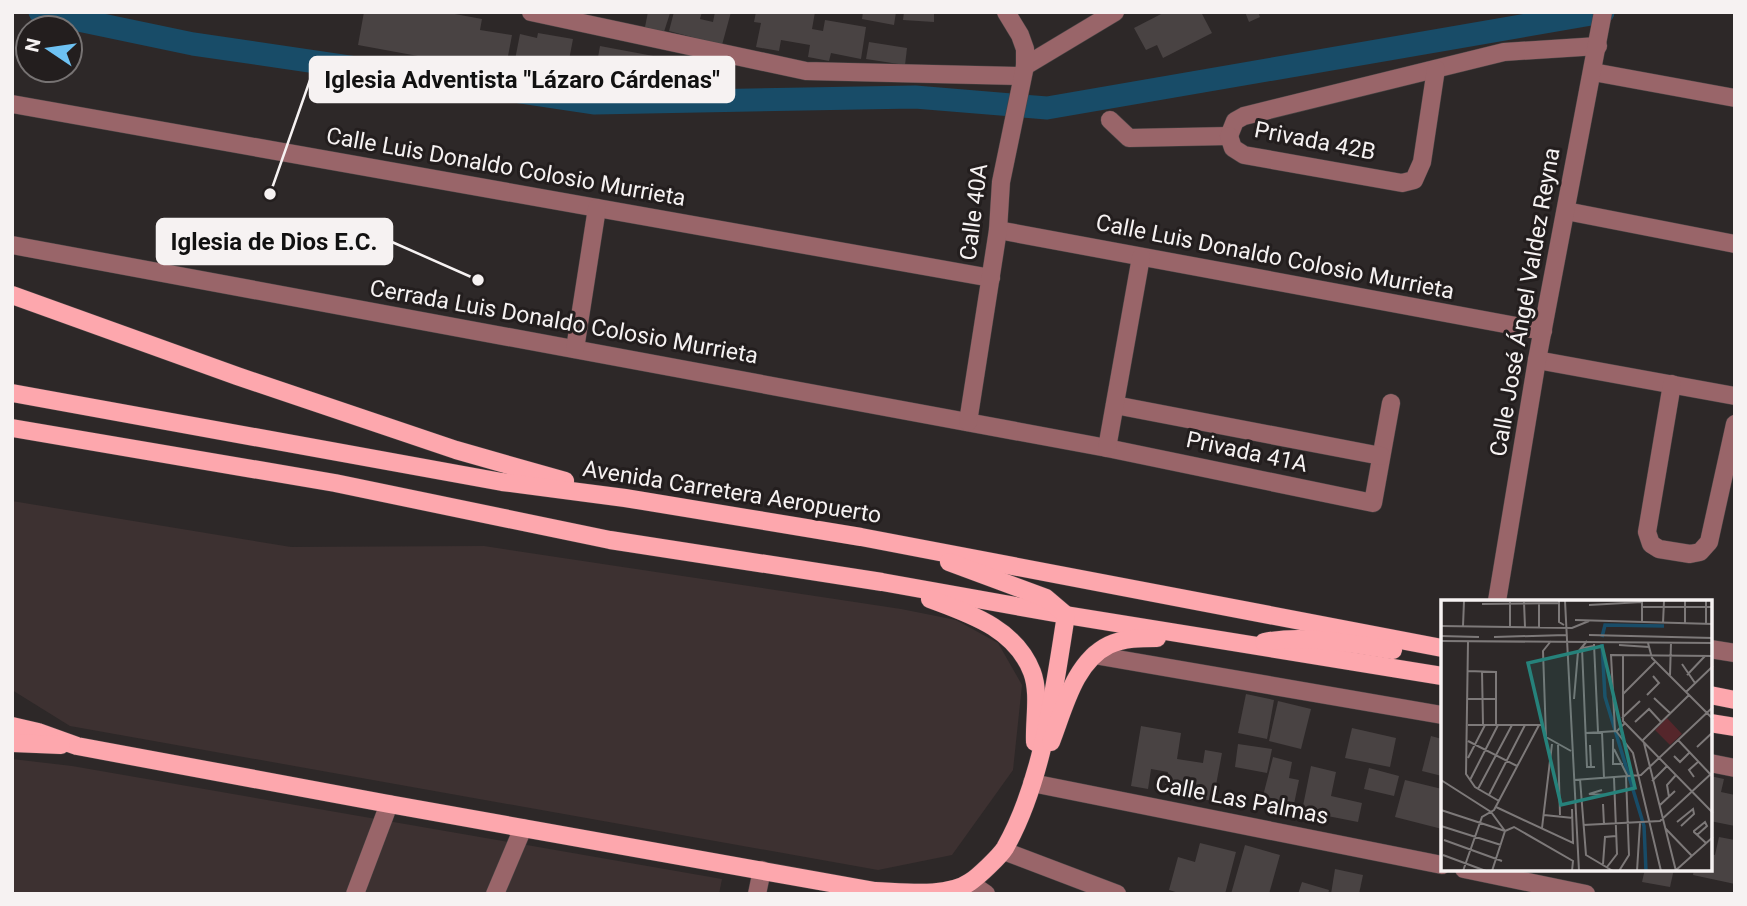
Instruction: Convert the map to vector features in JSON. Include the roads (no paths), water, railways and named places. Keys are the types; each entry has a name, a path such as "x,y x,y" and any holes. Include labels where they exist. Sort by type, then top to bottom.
{"main road":[{"path":"12,295 237,376 456,450 625,498"},
{"name":"Avenida Carretera Aeropuerto","path":"12,393 488,479 625,498 919,548 1441,648"},
{"path":"12,428 335,483 610,540 883,582 1066,615 1441,676"},
{"path":"919,548 1046,598 1066,615"},
{"path":"883,582 987,622 1015,643 1032,673 1035,692 1034,776"},
{"path":"1034,776 1054,687 1066,615"},
{"path":"12,743 78,746 888,892 949,891 970,883 1004,851 1079,674 1094,655 1110,645 1131,639 1214,639"},
{"path":"1247,645 1283,639 1342,642 1441,657"},
{"path":"1712,695 1735,700"},
{"path":"1712,723 1735,727"},
{"path":"12,726 78,746"}],"street":[{"path":"531,12 806,71 1022,78 1115,12"},
{"name":"Calle 40A","path":"968,422 998,230 1001,182 1022,78 1025,49 1006,12"},
{"name":"Calle José Ángel Valdez Reyna","path":"1497,600 1537,360 1603,12"},
{"path":"1229,136 1236,121 1244,116 1504,52 1598,44"},
{"name":"Privada 42B","path":"1110,120 1129,138 1229,136 1233,148 1244,155 1402,183 1415,180 1422,162 1436,69"},
{"path":"1593,72 1735,98"},
{"name":"Calle Luis Donaldo Colosio Murrieta","path":"12,104 990,278"},
{"path":"575,349 597,208"},
{"path":"1566,211 1735,244"},
{"name":"Calle Luis Donaldo Colosio Murrieta","path":"998,230 1543,331"},
{"name":"Cerrada Luis Donaldo Colosio Murrieta","path":"12,245 1107,448"},
{"path":"1107,448 1141,257"},
{"path":"1537,360 1735,396"},
{"path":"1672,384 1647,532 1651,544 1659,549 1690,554 1700,552 1709,542 1735,424"},
{"name":"Privada 41A","path":"1107,448 1373,503 1391,403"},
{"name":"Privada 41A","path":"1115,405 1381,456"},
{"path":"1712,649 1735,653"},
{"path":"1094,655 1441,715"},
{"path":"1712,763 1735,768"},
{"name":"Calle Las Palmas","path":"1034,776 1441,865"},
{"path":"355,894 389,804"},
{"path":"495,894 523,828"},
{"path":"1004,851 1117,894"},
{"path":"757,894 762,870"},
{"path":"1474,871 1586,894"},
{"path":"970,883 986,894"}],"waterway":[{"path":"40,12 193,44 595,103 915,97 1047,108 1603,12"}],"place":[{"name":"Iglesia Adventista \"Lázaro Cárdenas\"","path":"270,194"},
{"name":"Iglesia de Dios E.C.","path":"478,280"}]}
